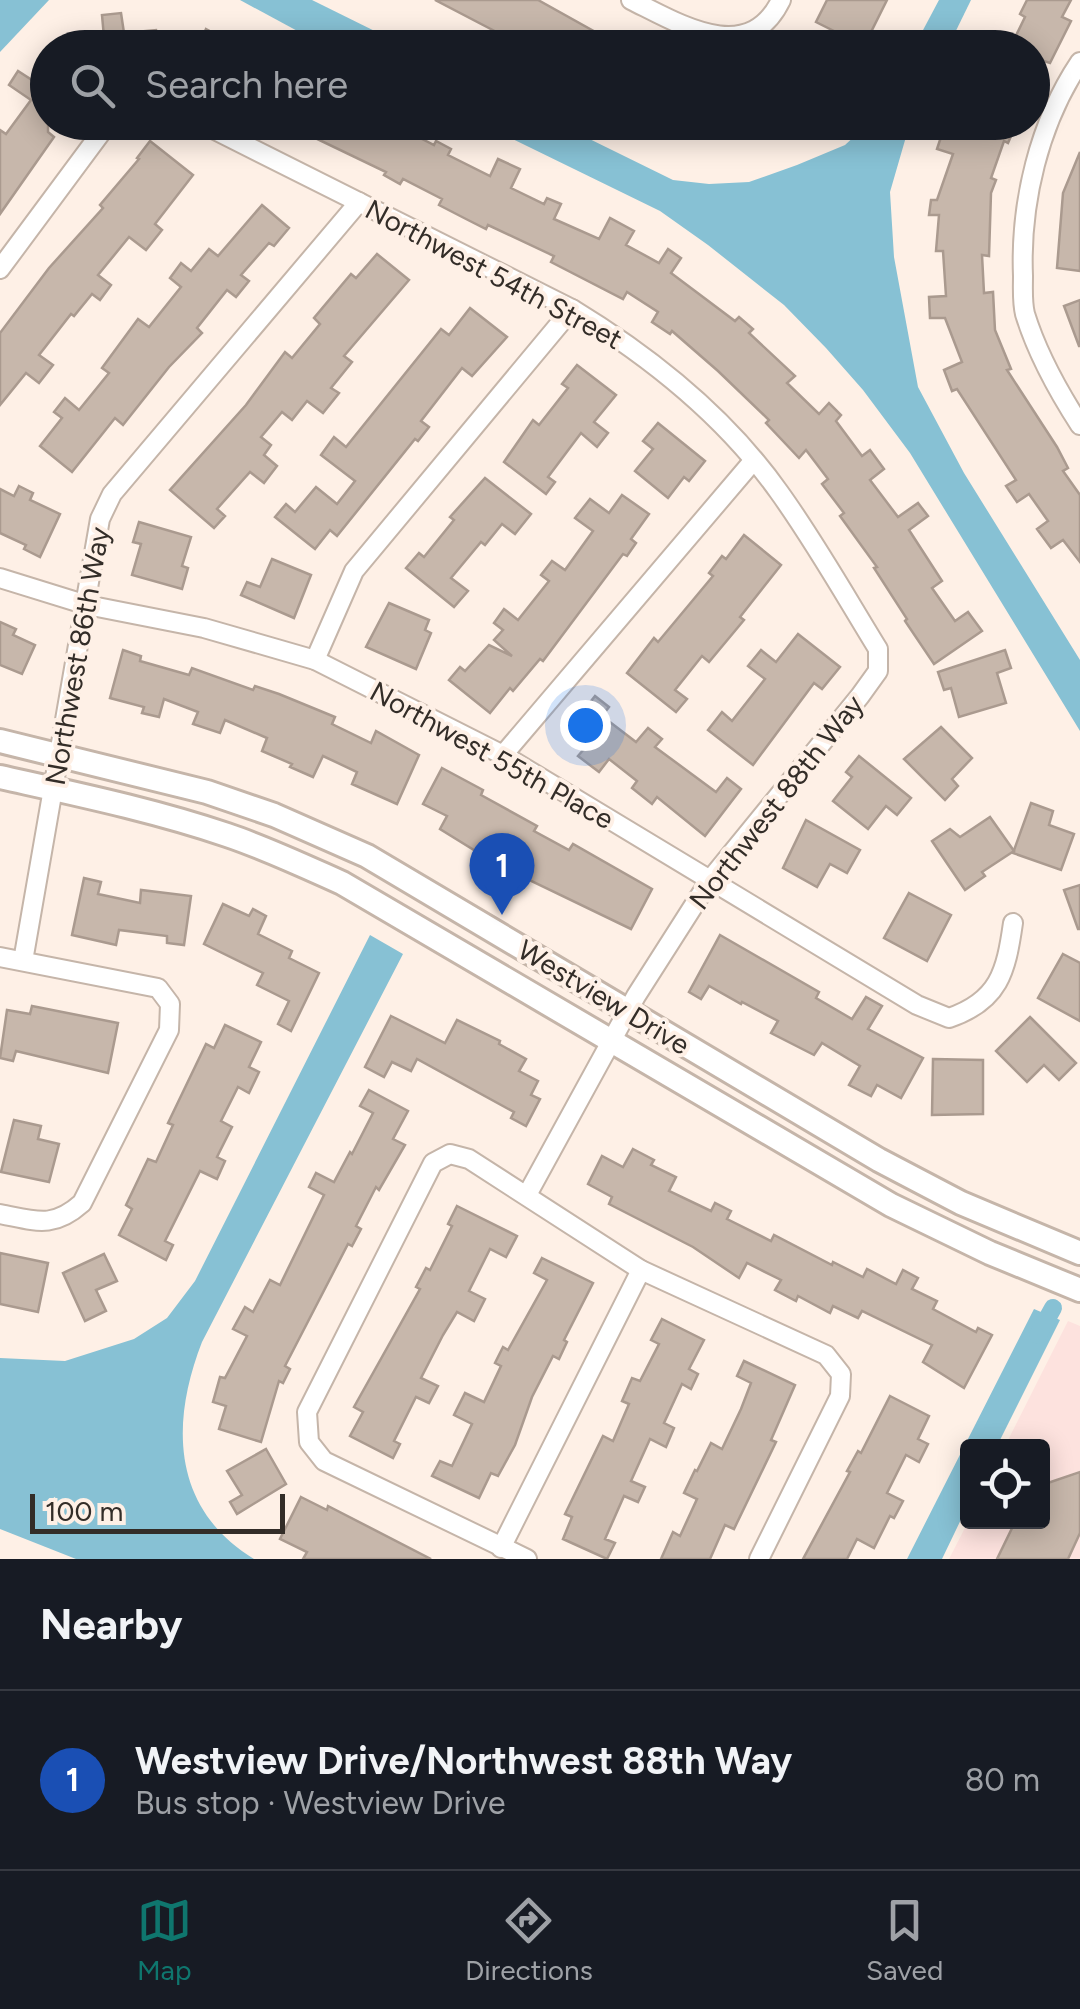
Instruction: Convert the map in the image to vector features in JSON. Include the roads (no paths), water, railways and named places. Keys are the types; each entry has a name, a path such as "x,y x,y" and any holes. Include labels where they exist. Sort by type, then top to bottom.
{"street":[{"path":"632,0 691,30"},
{"path":"752,30 776,11 781,0"},
{"path":"1050,123 1080,62"},
{"path":"0,269 96,140"},
{"name":"Northwest 54th Street","path":"235,140 572,308 673,377 780,492 878,649 878,671"},
{"path":"1044,140 1030,183 1021,242 1024,311 1058,391 1080,425"},
{"name":"Northwest 86th Way","path":"23,961 100,519 112,494 359,202"},
{"path":"316,660 354,570 572,308"},
{"path":"503,754 754,460"},
{"name":"Northwest 55th Place","path":"0,578 87,605 204,628 316,660 503,754 917,1005 949,1018 976,1009 993,988 1007,964 1012,923"},
{"name":"Northwest 88th Way","path":"527,1195 628,1011 710,880 878,671"},
{"name":"Westview Drive","path":"0,741 192,788 274,815 351,849 448,902 916,1180 1080,1254"},
{"name":"Westview Drive","path":"0,777 184,821 278,854 370,898 891,1206 990,1254 1080,1290"},
{"path":"0,957 158,988 170,1004 169,1030 82,1203 65,1219 42,1222 0,1214"},
{"path":"528,1559 324,1462 309,1442 307,1412 433,1164 450,1154 469,1159 642,1270 826,1355 841,1374 840,1396 759,1559"},
{"path":"501,1548 642,1270"}],"water":[{"path":"0,0 49,0 0,52"},
{"path":"240,0 312,0 373,30 296,30"},
{"path":"939,0 971,0 956,30 923,30"},
{"path":"515,140 592,140 673,180 709,184 749,182 850,140 905,140 890,192 894,257 918,387 964,473 1080,660 1080,731 910,453 863,390 784,305 660,211"},
{"path":"370,935 403,954 202,1342 185,1403 185,1463 193,1490 207,1516 227,1539 254,1559 76,1559 0,1529 0,1358 65,1361 134,1339 167,1318 195,1281"},
{"path":"1034,1309 1060,1320 1000,1439 968,1439"},
{"path":"960,1455 960,1522 942,1559 907,1559"}],"waterway":[{"path":"1038,1335 1053,1308"}],"place":[{"name":"Westview Drive/Northwest 88th Way","path":"502,915"}]}
